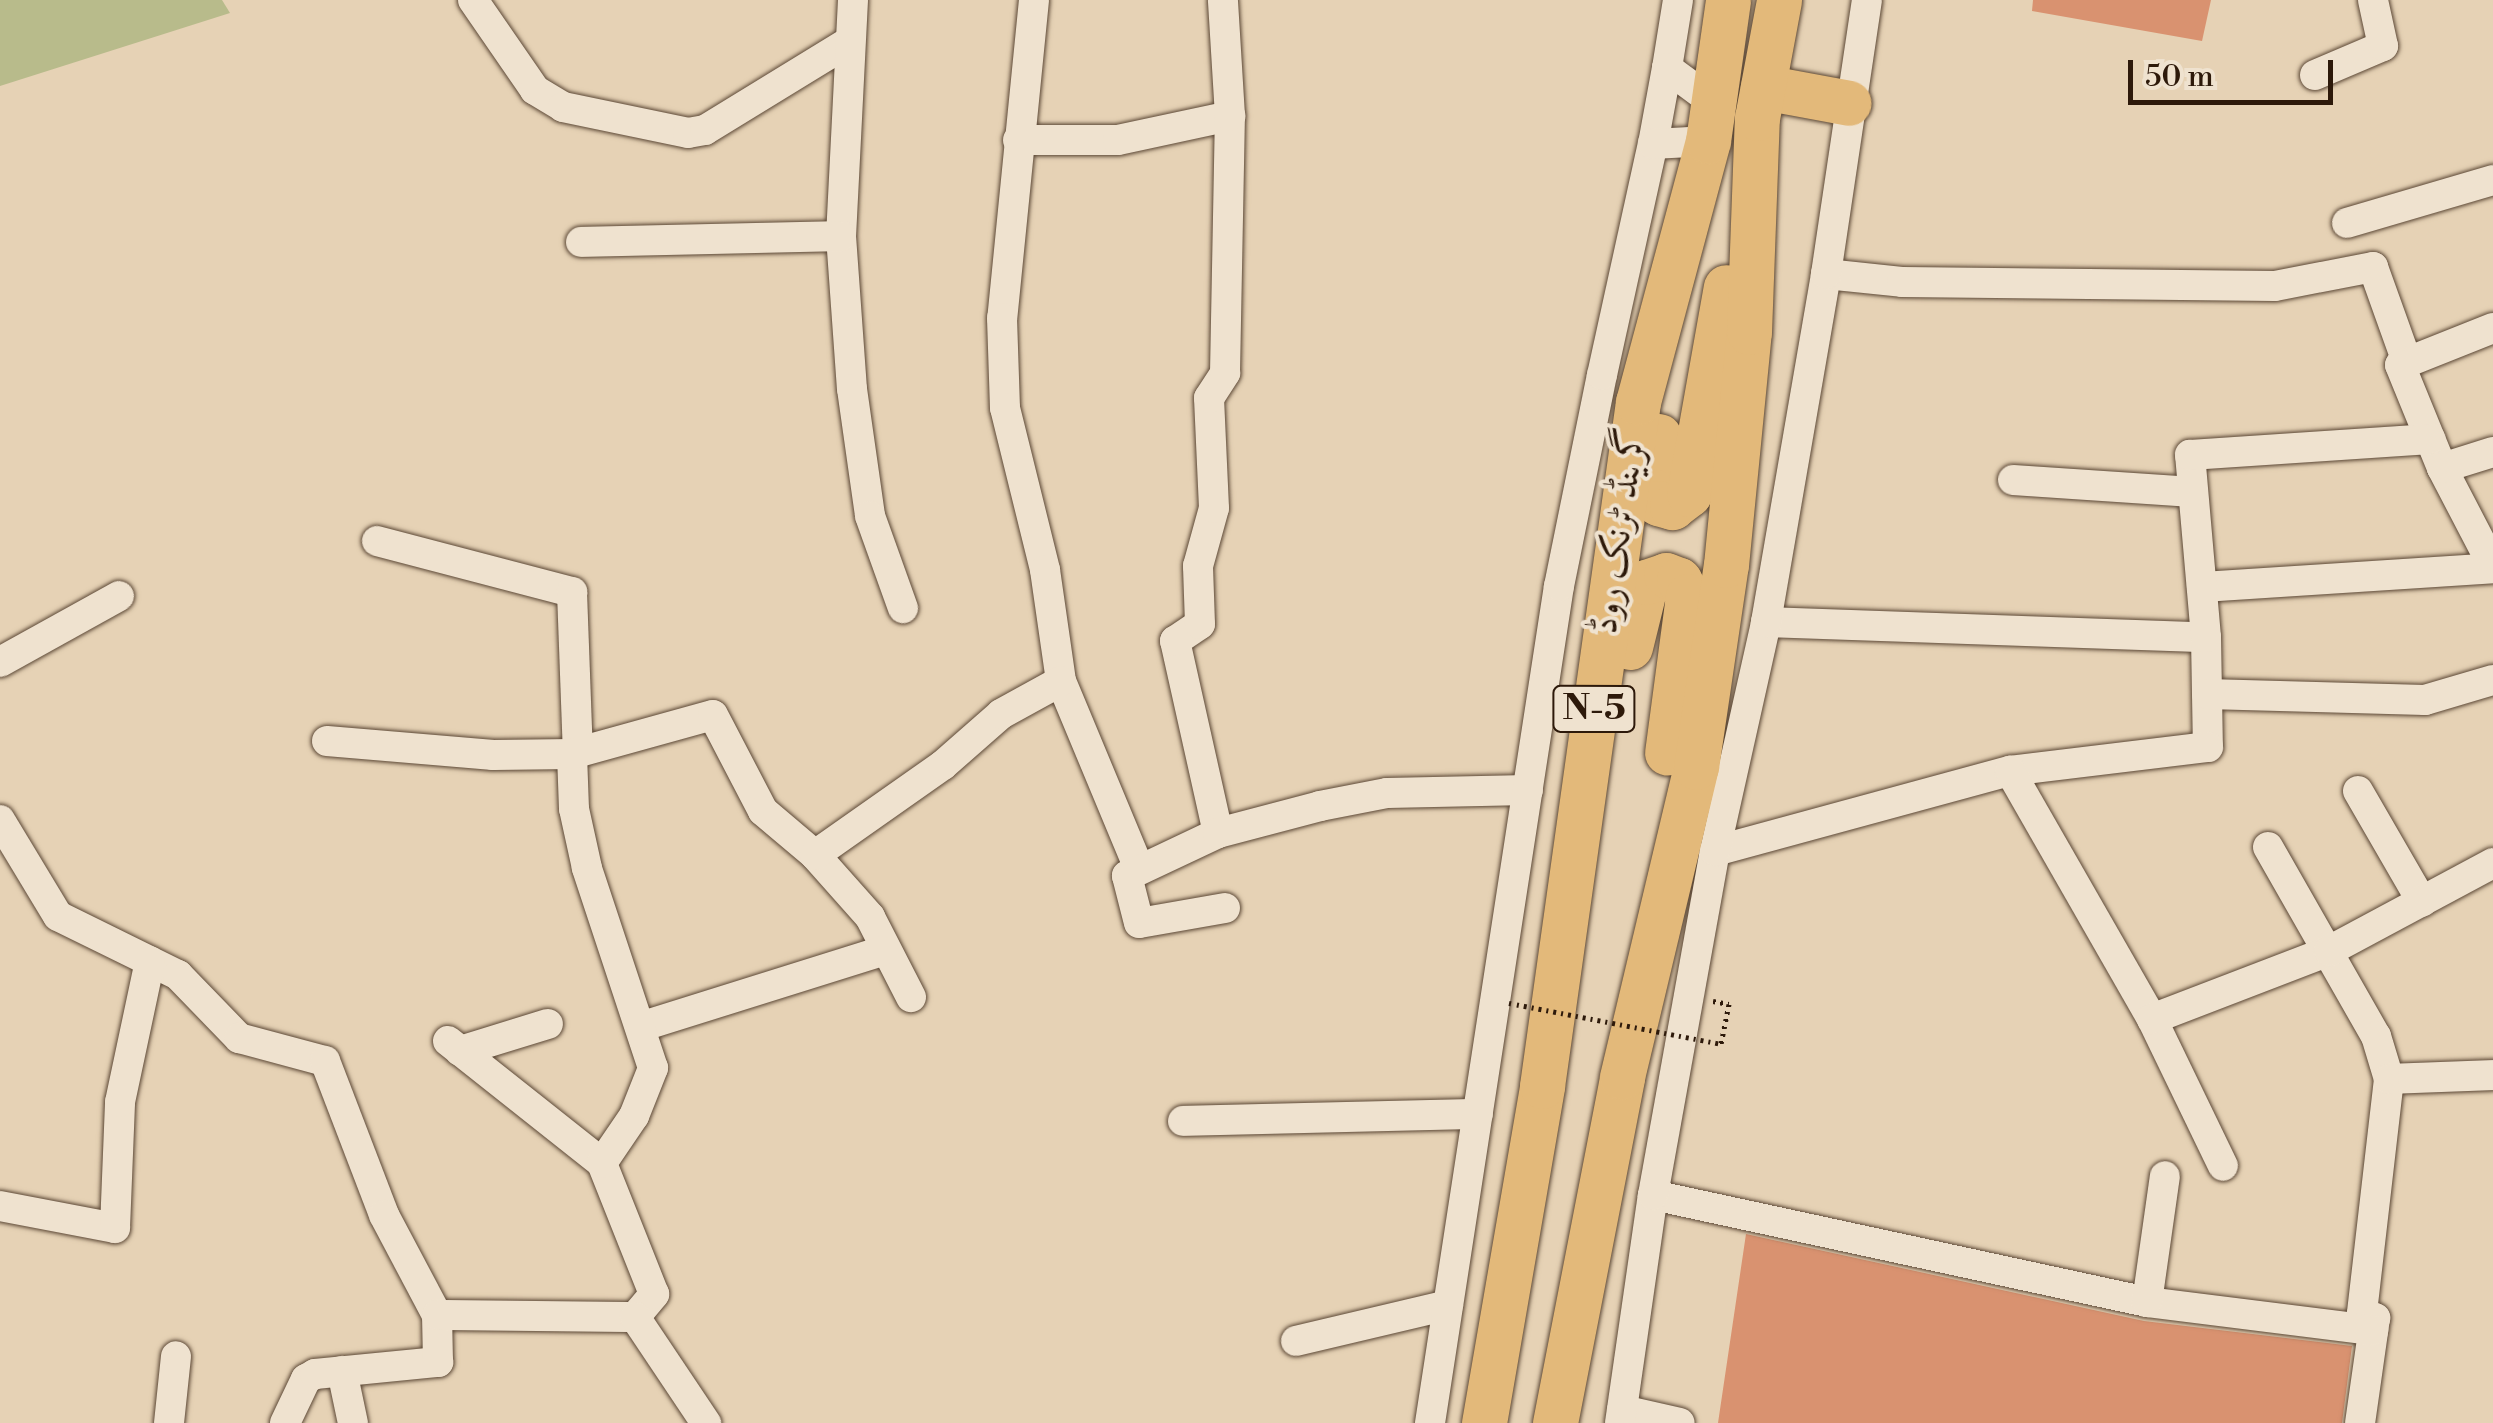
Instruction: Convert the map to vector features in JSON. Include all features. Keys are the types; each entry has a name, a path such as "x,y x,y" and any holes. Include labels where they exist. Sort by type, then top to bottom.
{"highway":[{"name":"گرینڈ ٹرنک روڈ","path":"1484,1423 1542,1086 1638,402 1694,200 1728,0"},
{"path":"1694,200 1652,482 1658,503 1668,508 1689,494 1779,0"},
{"path":"1760,102 1849,103"},
{"path":"1555,1423 1622,1077 1696,767 1726,565 1748,332 1760,102"},
{"path":"1542,1086 1642,590 1652,577 1666,575 1679,580 1688,596 1622,1077"}],"street":[{"path":"472,0 535,90 563,107 688,132 705,130 846,42"},
{"path":"852,0 846,42 841,236 852,389 870,516 903,608"},
{"path":"1034,0 1002,318 1006,408 1045,570 1061,681 1138,866"},
{"path":"1218,834 1175,641 1200,624 1198,566 1213,529 1208,398 1225,374 1230,116 1224,0"},
{"path":"1430,1423 1559,586 1653,144 1678,0"},
{"path":"1680,1423 1621,1417 1653,1195 1715,851 1766,622 1826,274 1866,0"},
{"path":"2315,75 2382,46 2374,0"},
{"path":"1653,144 1710,121 1667,68"},
{"path":"1018,140 1118,140 1230,116"},
{"path":"2347,222 2493,180"},
{"path":"581,242 841,236"},
{"path":"1826,274 1902,282 2275,286 2373,266 2430,438 2493,567 2202,587"},
{"path":"2404,363 2493,328"},
{"path":"1715,851 2010,771 2208,747 2206,637 2190,455 2430,438"},
{"path":"2442,468 2493,452"},
{"path":"2013,480 2193,492"},
{"path":"377,542 572,592 574,809 587,868 643,1026 653,1068 634,1116 602,1163"},
{"path":"0,662 119,596"},
{"path":"1766,622 2206,637"},
{"path":"2207,694 2425,700 2493,680"},
{"path":"815,855 943,766 1001,714 1061,681"},
{"path":"327,741 493,755 575,753 713,714 763,811 815,855 870,917 882,951 894,960 910,997"},
{"path":"2010,771 2152,1019 2224,1166"},
{"path":"1225,908 1138,922 1126,888 1127,876 1138,866 1218,834 1387,793 1528,790"},
{"path":"2358,791 2422,902"},
{"path":"0,820 58,916 178,975 239,1038 325,1060 384,1214 438,1315 438,1362 342,1372 306,1380 285,1423"},
{"path":"2268,846 2376,1036 2389,1079 2362,1314 2375,1318 2360,1423"},
{"path":"2152,1019 2329,952 2493,863"},
{"path":"643,1026 882,951"},
{"path":"0,1206 115,1228 120,1102 150,962"},
{"path":"548,1024 454,1046 602,1163 654,1294 635,1317"},
{"path":"2389,1079 2493,1076"},
{"path":"1183,1121 1478,1114"},
{"path":"2147,1302 2164,1176"},
{"path":"1653,1195 2147,1302 2373,1330"},
{"path":"1296,1341 1448,1305"},
{"path":"438,1315 635,1317"},
{"path":"635,1317 706,1423"},
{"path":"169,1423 176,1356"},
{"path":"342,1372 353,1423"}],"path":[{"path":"1508,1004 1722,1044 1729,1004"}],"green space":[{"path":"0,0 222,0 230,13 0,86"}],"building":[{"path":"2033,0 2211,0 2202,41 2032,11"},
{"path":"1746,1234 2144,1321 2352,1346 2342,1423 1718,1423"}]}
